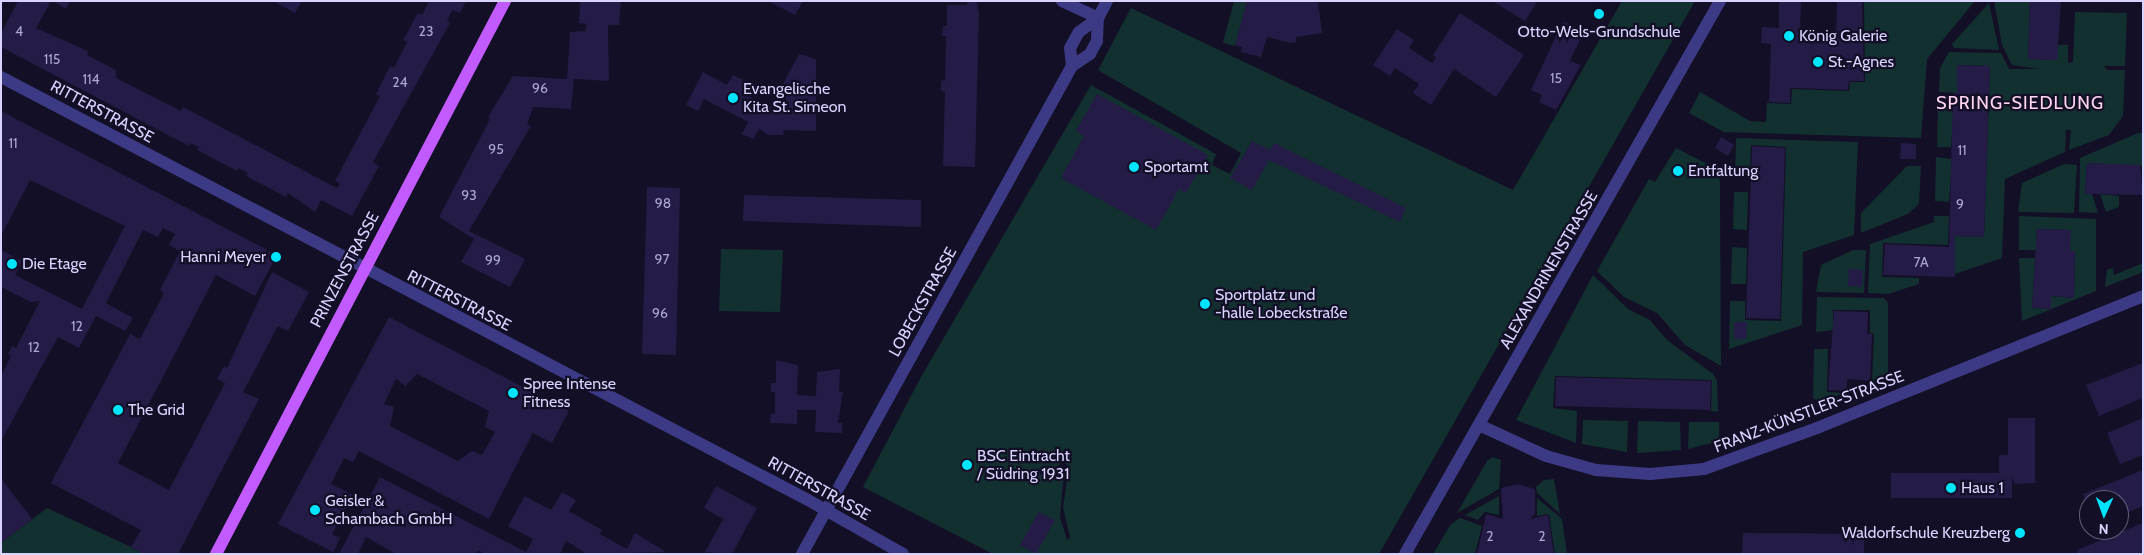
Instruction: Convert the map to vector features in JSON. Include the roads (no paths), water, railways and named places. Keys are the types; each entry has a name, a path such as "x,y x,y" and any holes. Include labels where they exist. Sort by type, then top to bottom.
{"main road":[{"name":"PRINZENSTRASSE","path":"216,554 363,269 505,1"}],"street":[{"path":"1062,1 1098,18"},
{"name":"LOBECKSTRASSE","path":"802,554 1072,66 1090,54 1096,42 1098,18 1107,1"},
{"name":"ALEXANDRINENSTRASSE","path":"1405,554 1720,1"},
{"name":"LOBECKSTRASSE","path":"1072,66 1070,48 1079,32 1098,18"},
{"name":"RITTERSTRASSE","path":"1,77 825,511 903,554"},
{"name":"FRANZ-KÜNSTLER-STRASSE","path":"1479,425 1546,456 1579,466 1627,473 1686,472 1734,460 2143,296"}],"place":[{"name":"Otto-Wels-Grundschule","path":"1599,14"},
{"name":"König Galerie","path":"1789,36"},
{"name":"St.-Agnes","path":"1818,62"},
{"name":"Evangelische Kita St. Simeon","path":"733,98"},
{"name":"Sportamt","path":"1134,167"},
{"name":"Entfaltung","path":"1678,171"},
{"name":"Hanni Meyer","path":"276,257"},
{"name":"Die Etage","path":"12,264"},
{"name":"Sportplatz und -halle Lobeckstraße","path":"1205,304"},
{"name":"Spree Intense Fitness","path":"513,393"},
{"name":"The Grid","path":"118,410"},
{"name":"BSC Eintracht / Südring 1931","path":"967,465"},
{"name":"Haus 1","path":"1951,488"},
{"name":"Geisler & Schambach GmbH","path":"315,510"},
{"name":"Waldorfschule Kreuzberg","path":"2020,533"}],"district":[{"name":"SPRING-SIEDLUNG","path":"2020,103"}]}
